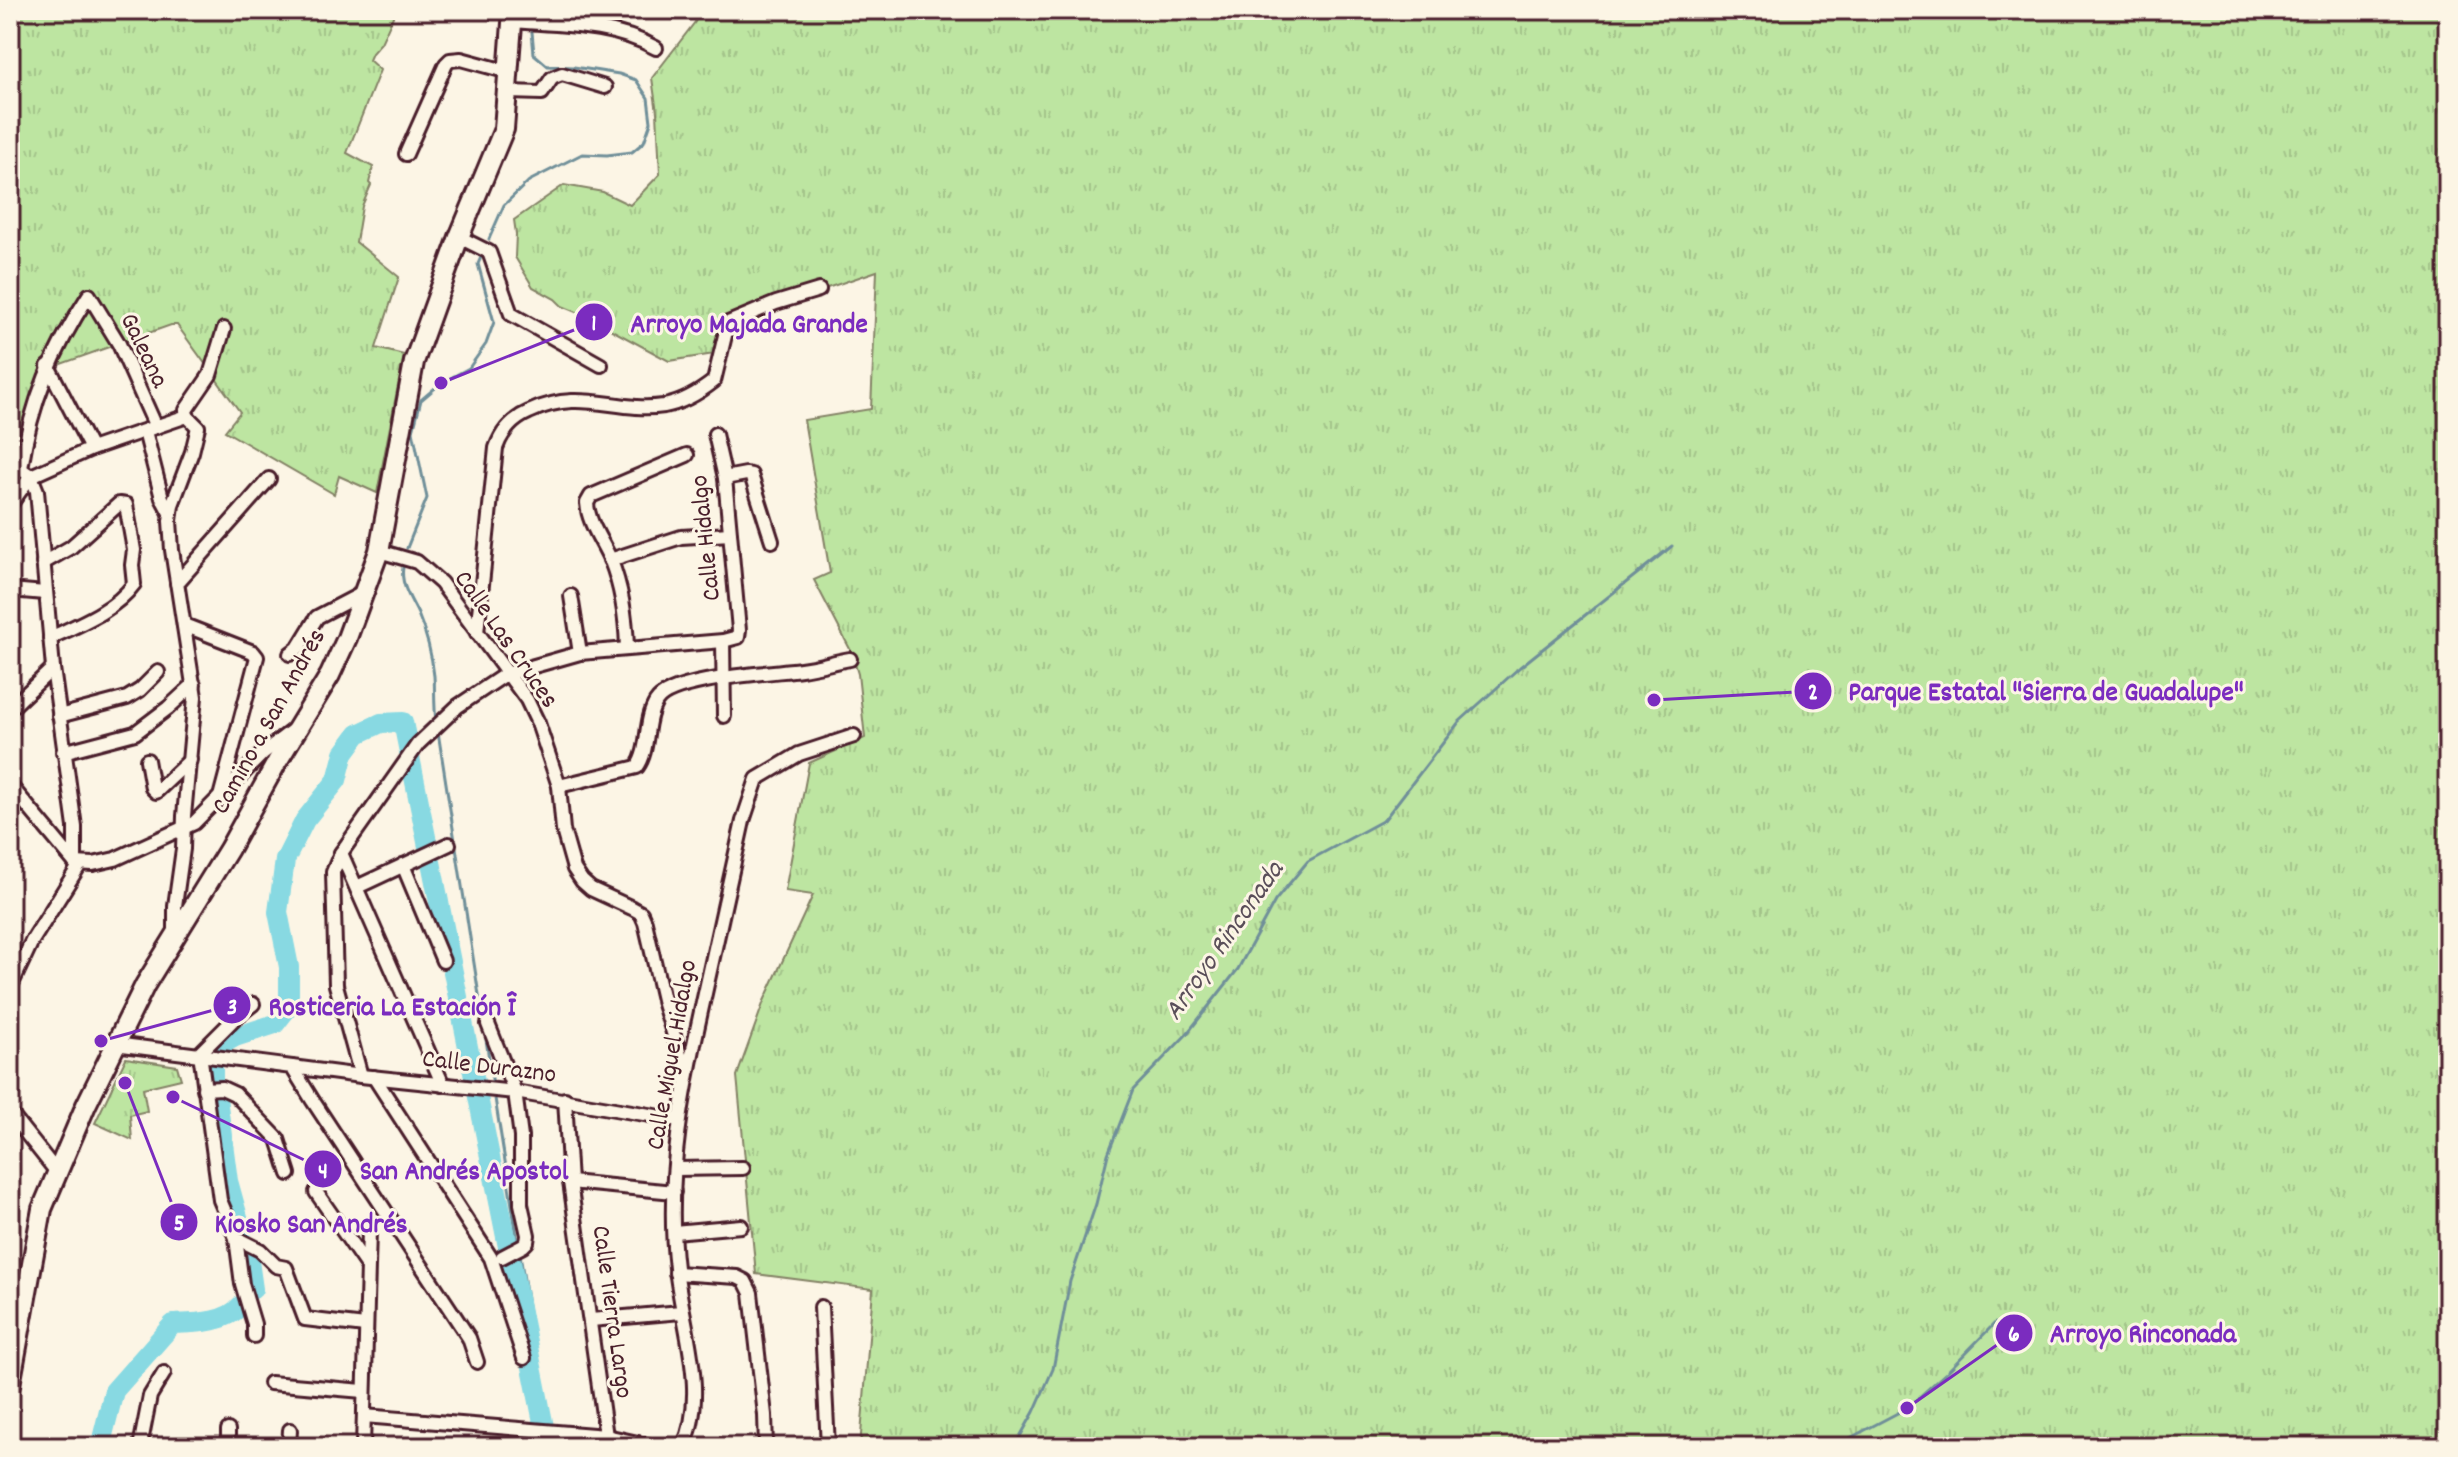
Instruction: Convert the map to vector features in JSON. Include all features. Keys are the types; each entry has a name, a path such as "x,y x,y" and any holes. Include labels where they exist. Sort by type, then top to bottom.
{"street":[{"path":"551,24 558,10"},
{"path":"513,15 551,24 603,29 641,39 656,48"},
{"name":"Camino a San Andrés","path":"10,1385 16,1311 42,1209 56,1171 145,985 229,849 330,675 379,551 409,379 431,310 504,129 513,15"},
{"path":"406,154 450,60 461,59 509,72"},
{"path":"508,92 542,93 552,78 562,74 605,87"},
{"path":"459,237 489,252 511,314 601,365"},
{"path":"477,633 496,448 508,426 519,416 555,402 588,400 652,407 677,402 714,381 728,323 776,303 819,290"},
{"name":"Galeana","path":"48,366 89,295 119,344 150,429 162,498 170,513"},
{"path":"175,936 194,684 172,550 170,513 198,427 187,416 186,410 210,375 224,329"},
{"path":"48,366 91,449"},
{"path":"10,505 48,366"},
{"path":"20,469 91,449 187,416"},
{"name":"Calle Hidalgo","path":"715,434 725,478 739,630 738,637 723,641"},
{"path":"627,647 626,614 610,560 588,513 587,503 591,496 687,455"},
{"path":"20,469 37,491 53,668 75,827 75,863"},
{"path":"725,478 751,475 772,541"},
{"path":"177,583 269,479"},
{"path":"43,563 71,547 119,504 126,505 134,550 134,584 128,593 92,619 50,638"},
{"path":"610,560 681,537 730,534"},
{"name":"Calle Las Cruces","path":"379,551 405,557 441,583 534,712 559,786 563,830 574,869 591,889 641,913 664,1004 687,1077"},
{"path":"10,590 45,593"},
{"path":"290,654 298,648 317,617 363,593"},
{"path":"571,596 580,653"},
{"path":"184,625 256,655 219,799"},
{"path":"524,1358 491,1258 368,1076 336,985 333,872 341,853 418,744 458,706 506,674 580,653 723,641 724,716"},
{"path":"559,786 637,767 657,700 673,689 850,659"},
{"path":"10,709 53,668"},
{"path":"59,716 127,698 158,672"},
{"path":"63,752 141,730 194,684"},
{"path":"75,863 93,864 115,859 194,823 263,753 299,726"},
{"name":"Calle Miguel Hidalgo","path":"683,1447 691,1429 694,1410 691,1360 676,1273 674,1192 679,1120 743,821 757,779 799,754 854,736"},
{"path":"147,760 152,788 156,792 190,760"},
{"path":"10,785 79,866 32,941 11,985"},
{"path":"357,887 449,844"},
{"path":"341,853 443,1085"},
{"path":"403,865 443,961"},
{"path":"253,1004 200,1053 220,1200 236,1238 242,1284 254,1324 254,1336"},
{"path":"488,1024 515,1092 521,1137 521,1204 528,1235 523,1246 502,1257"},
{"name":"Calle Durazno","path":"115,1044 515,1092 679,1120"},
{"path":"292,1067 469,1338 477,1362"},
{"path":"204,1089 222,1088 235,1094 278,1139 289,1174"},
{"name":"Calle Tierra Largo","path":"565,1099 570,1182 606,1436"},
{"path":"10,1113 56,1171"},
{"path":"675,1169 743,1168"},
{"path":"570,1182 674,1192"},
{"path":"316,1192 367,1266"},
{"path":"674,1232 741,1226"},
{"path":"363,1447 369,1230"},
{"path":"236,1238 260,1250 276,1266 286,1268 305,1319 365,1326"},
{"path":"676,1273 737,1277 745,1281 753,1306 766,1447"},
{"path":"821,1307 828,1447"},
{"path":"591,1320 681,1312"},
{"path":"140,1447 150,1396 164,1373"},
{"path":"270,1383 363,1391"},
{"path":"364,1416 583,1441 606,1436 656,1447"},
{"path":"228,1430 228,1447"},
{"path":"289,1447 290,1430"}],"green space":[{"path":"10,10 396,10 381,43 369,60 380,70 347,153 373,167 356,242 399,277 376,348 404,355 377,493 339,476 334,494 225,431 240,412 177,325 41,371 18,460 10,455"},
{"path":"699,10 2448,10 2448,1447 860,1447 873,1289 756,1274 737,1076 764,1001 813,895 785,891 809,763 865,738 858,674 851,651 814,580 830,573 804,420 871,409 877,271 739,318 714,354 669,361 562,306 533,287 515,257 514,220 564,185 603,192 630,205 660,174 652,78 695,22"},
{"path":"126,1058 177,1066 181,1079 143,1088 147,1111 130,1115 132,1140 95,1123"}],"waterway":[{"path":"489,239 504,205 529,181 582,154 632,152 644,142 651,122 648,98 636,80 619,74 548,66 534,54 532,32"},
{"path":"407,548 427,498 413,431 421,400 441,383 469,368 486,344 494,322 478,264 481,257"},
{"name":"Arroyo Rinconada","path":"1014,1447 1053,1369 1070,1281 1096,1204 1108,1154 1133,1090 1186,1035 1238,969 1275,901 1308,861 1384,820 1459,722 1520,667 1672,546"},
{"path":"403,567 405,586 421,621 430,653 436,721"},
{"path":"219,1046 235,1037 275,1024 289,1006 289,967 278,912 285,860 305,820 337,780 344,753 358,734 381,723 403,722 548,1447"},
{"path":"438,732 483,1021"},
{"path":"485,1033 493,1085"},
{"path":"213,1065 213,1079"},
{"path":"494,1092 518,1243"},
{"path":"217,1098 228,1181 242,1232"},
{"path":"248,1254 253,1289"},
{"path":"520,1254 547,1428"},
{"path":"100,1447 114,1391 173,1324 219,1319 240,1306"},
{"name":"Arroyo Rinconada","path":"1833,1447 1907,1408 1995,1323"},
{"path":"548,1436 550,1447"}],"place":[{"name":"Arroyo Majada Grande","path":"441,383"},
{"name":"Parque Estatal \"Sierra de Guadalupe\"","path":"1654,700"},
{"name":"Rosticeria La Estación Î","path":"101,1041"},
{"name":"Kiosko San Andrés","path":"125,1083"},
{"name":"San Andrés Apostol","path":"173,1097"},
{"name":"Arroyo Rinconada","path":"1907,1408"}]}
